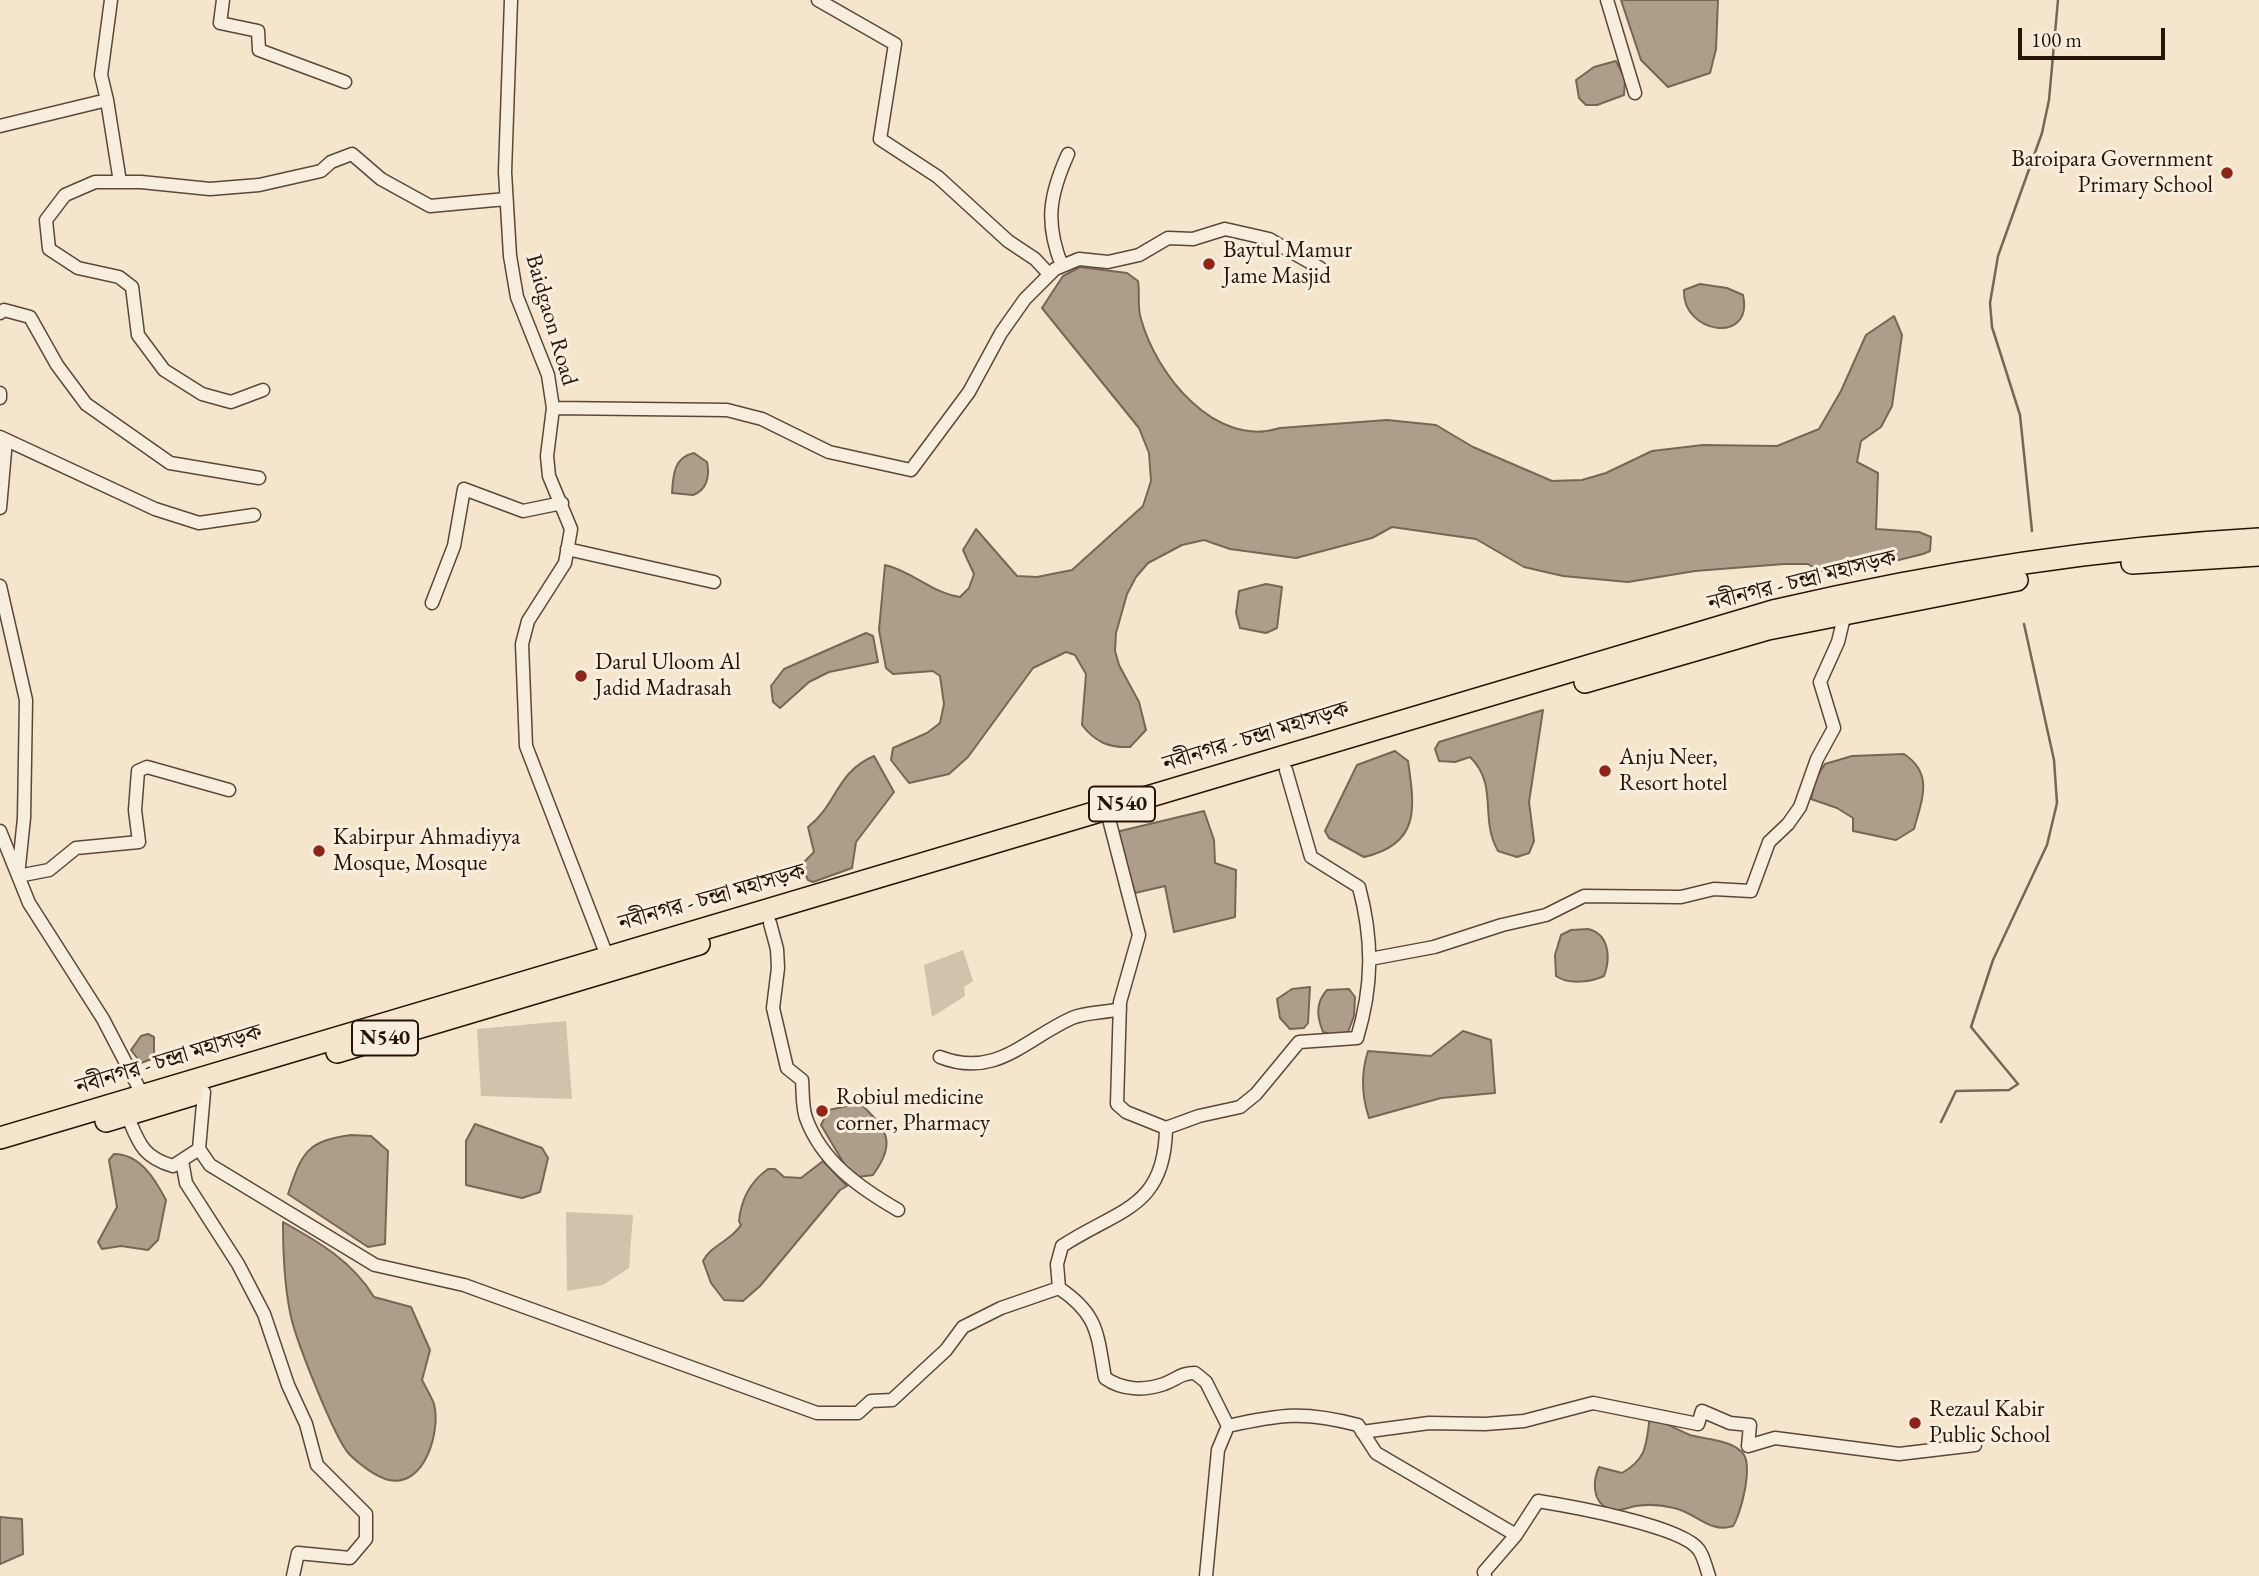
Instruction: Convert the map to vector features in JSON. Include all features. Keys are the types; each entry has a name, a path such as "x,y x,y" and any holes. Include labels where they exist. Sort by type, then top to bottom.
{"highway":[{"name":"নবীনগর - চন্দ্রা মহাসড়ক","path":"0,1138 1773,611 1925,579 2176,544 2259,539"},
{"name":"নবীনগর - চন্দ্রা মহাসড়ক","path":"0,1153 1768,629 2012,580 2107,567 2259,555"}],"street":[{"path":"111,0 101,75 120,182"},
{"path":"223,0 220,23 258,31 259,50 345,82"},
{"name":"Baidgaon Road","path":"511,0 506,199 510,256 517,297 548,375 553,408 547,456 550,476 571,529 565,563 528,621 522,644 526,746 607,956"},
{"path":"818,0 895,44 880,139 938,177 1008,242 1035,260 1049,274"},
{"path":"1607,0 1635,93"},
{"path":"0,126 107,100"},
{"path":"263,390 231,402 202,394 164,370 138,335 132,288 119,277 78,268 49,249 46,220 65,195 95,182 210,188 259,185 321,171 331,162 352,154 381,179 430,206 506,199"},
{"path":"1062,266 1049,223 1060,173 1068,154"},
{"path":"553,408 727,410 762,419 829,452 911,470 969,392 1001,333 1025,299 1049,274 1062,266 1079,260 1108,262 1139,255 1168,238 1193,239 1226,229 1269,239 1320,268"},
{"path":"0,313 4,310 30,317 57,365 86,404 170,463 259,478"},
{"path":"0,508 3,438 155,509 199,523 254,515"},
{"path":"432,603 454,546 464,489 523,510 562,503"},
{"path":"567,550 714,582"},
{"path":"0,586 26,700 24,818 18,876"},
{"path":"1370,958 1434,947 1502,925 1546,915 1584,896 1681,897 1714,889 1751,891 1769,842 1788,824 1800,807 1817,759 1835,728 1820,682 1838,642 1845,613"},
{"path":"18,876 49,870 76,848 139,842 135,810 138,771 147,767 229,790"},
{"path":"1110,823 1139,935 1120,1009 1118,1104 1126,1112 1166,1128 1199,1116 1240,1107 1256,1094 1299,1042 1357,1038 1367,1004 1370,958 1366,914 1359,887 1311,857 1286,770"},
{"path":"0,831 29,903 103,1019 142,1094"},
{"path":"770,923 779,968 773,1008 787,1068 802,1080 805,1117 822,1149 838,1168 859,1187 898,1210"},
{"path":"940,1057 962,1066 994,1061 1076,1016 1120,1009"},
{"path":"204,1092 204,1117 199,1149 210,1165 375,1265 464,1285 817,1413 858,1413 871,1401 892,1400 946,1350 963,1327 1001,1308 1059,1288"},
{"path":"127,1115 141,1145 153,1160 173,1167 199,1149"},
{"path":"1166,1128 1166,1146 1156,1178 1146,1196 1062,1246 1057,1264 1059,1288 1086,1308 1097,1335 1105,1378 1116,1386 1135,1389 1164,1384 1182,1373 1195,1373 1206,1382 1228,1426 1218,1450 1206,1576"},
{"path":"182,1161 186,1183 238,1264 264,1314 288,1385 306,1424 317,1465 366,1514 366,1539 350,1558 298,1553 293,1576"},
{"path":"1362,1432 1429,1423 1485,1424 1524,1421 1593,1404 1636,1410 1698,1424 1702,1411 1730,1423 1750,1425 1748,1446 1775,1438 1899,1454 1975,1445"},
{"path":"1228,1426 1281,1415 1306,1414 1357,1425 1376,1453 1516,1535"},
{"path":"1485,1576 1484,1572 1516,1535 1538,1501 1580,1508 1681,1538 1698,1548 1709,1576"}],"shaded area":[{"path":"1621,0 1718,0 1716,49 1710,73 1668,87 1641,60"},
{"path":"1616,61 1625,79 1624,95 1597,105 1586,105 1579,98 1576,80 1594,67"},
{"path":"1080,267 1127,273 1138,281 1141,319 1160,362 1174,383 1192,402 1211,417 1233,428 1256,432 1387,420 1436,425 1473,447 1552,481 1582,480 1606,473 1652,451 1703,445 1777,446 1819,429 1841,391 1866,335 1894,316 1902,335 1892,406 1881,427 1861,441 1857,462 1878,473 1876,529 1919,532 1931,537 1930,551 1858,570 1819,571 1808,564 1784,564 1695,571 1628,582 1563,576 1524,567 1476,539 1392,527 1372,538 1296,558 1230,549 1204,540 1182,545 1148,563 1127,594 1116,633 1115,651 1119,665 1139,702 1146,730 1130,747 1103,743 1082,725 1086,674 1075,655 1066,652 1033,668 968,757 949,774 909,783 891,760 893,748 927,733 940,723 944,704 940,676 933,671 893,674 886,668 879,630 885,565 940,591 960,597 969,588 974,574 963,550 976,529 1017,576 1037,577 1072,570 1143,506 1151,481 1149,453 1139,428 1042,308 1063,276"},
{"path":"1700,284 1727,288 1743,295 1744,311 1738,322 1729,327 1717,328 1694,316 1686,305 1684,290"},
{"path":"694,453 707,462 708,477 702,490 693,495 672,493 676,468 682,458"},
{"path":"1266,584 1282,587 1277,628 1266,633 1240,628 1236,613 1239,591"},
{"path":"866,633 873,636 878,662 829,672 809,682 780,708 773,702 771,686 784,669"},
{"path":"1543,710 1529,802 1534,841 1529,853 1517,857 1498,851 1490,826 1487,790 1479,768 1470,757 1455,762 1439,761 1435,749 1439,742"},
{"path":"1395,751 1408,761 1412,794 1410,822 1395,843 1364,857 1329,838 1325,831 1357,765"},
{"path":"1904,754 1919,770 1923,788 1914,829 1896,840 1853,831 1853,818 1837,808 1811,799 1816,778 1825,764 1852,756"},
{"path":"874,756 894,792 856,842 852,868 813,882 808,880 801,865 814,852 808,827 818,818 852,771"},
{"path":"1204,811 1214,840 1215,863 1236,870 1235,917 1174,932 1165,886 1135,893 1116,832"},
{"path":"1588,929 1604,941 1608,954 1604,976 1580,982 1567,981 1556,976 1555,955 1561,935 1571,930"},
{"path":"963,950 973,981 964,987 965,996 932,1017 924,965"},
{"path":"1310,987 1308,1023 1304,1028 1290,1029 1280,1018 1277,999 1292,989"},
{"path":"1349,989 1355,997 1354,1016 1348,1032 1335,1035 1323,1032 1318,1010 1323,995 1327,990"},
{"path":"566,1021 572,1099 481,1096 477,1029"},
{"path":"1463,1031 1491,1040 1495,1093 1441,1098 1369,1118 1363,1085 1368,1051 1431,1056"},
{"path":"148,1034 154,1037 154,1058 141,1063 131,1050 141,1036"},
{"path":"860,1103 877,1121 886,1136 887,1144 873,1175 858,1177 846,1167 821,1125 829,1110"},
{"path":"475,1124 542,1148 548,1158 540,1192 522,1198 466,1185 466,1141"},
{"path":"351,1135 371,1136 388,1151 385,1244 368,1247 288,1194 297,1168 308,1151 324,1141"},
{"path":"114,1154 132,1158 146,1169 166,1200 158,1240 148,1250 121,1246 102,1249 98,1242 117,1207 109,1160"},
{"path":"823,1161 847,1186 840,1190 760,1286 743,1301 724,1300 711,1283 703,1261 741,1225 739,1221 742,1206 751,1186 768,1169 775,1169 784,1177 801,1178"},
{"path":"566,1212 633,1215 629,1268 603,1285 567,1291"},
{"path":"283,1222 322,1245 345,1263 374,1297 411,1307 430,1350 422,1380 434,1404 436,1415 428,1455 412,1475 402,1480 389,1480 363,1466 349,1454 334,1428 306,1363 290,1312 284,1267"},
{"path":"1650,1416 1690,1435 1724,1442 1742,1452 1747,1478 1743,1500 1733,1526 1725,1528 1710,1525 1682,1510 1665,1506 1641,1505 1615,1510 1607,1508 1598,1499 1595,1480 1599,1467 1622,1473 1637,1462 1648,1435"},
{"path":"0,1517 22,1519 23,1554 0,1564"}],"waterway":[{"path":"2032,531 2020,415 1992,327 1990,303 1998,256 2042,133 2049,100 2058,0"},
{"path":"1941,1122 1956,1091 2009,1090 2018,1084 1971,1027 1993,960 2047,845 2057,803 2054,760 2024,624"}],"place":[{"name":"Baroipara Government Primary School","path":"2227,173"},
{"name":"Baytul Mamur Jame Masjid","path":"1209,264"},
{"name":"Darul Uloom Al Jadid Madrasah","path":"581,676"},
{"name":"Anju Neer, Resort hotel","path":"1605,771"},
{"name":"Kabirpur Ahmadiyya Mosque, Mosque","path":"319,851"},
{"name":"Robiul medicine corner, Pharmacy","path":"822,1111"},
{"name":"Rezaul Kabir Public School","path":"1915,1423"}]}
